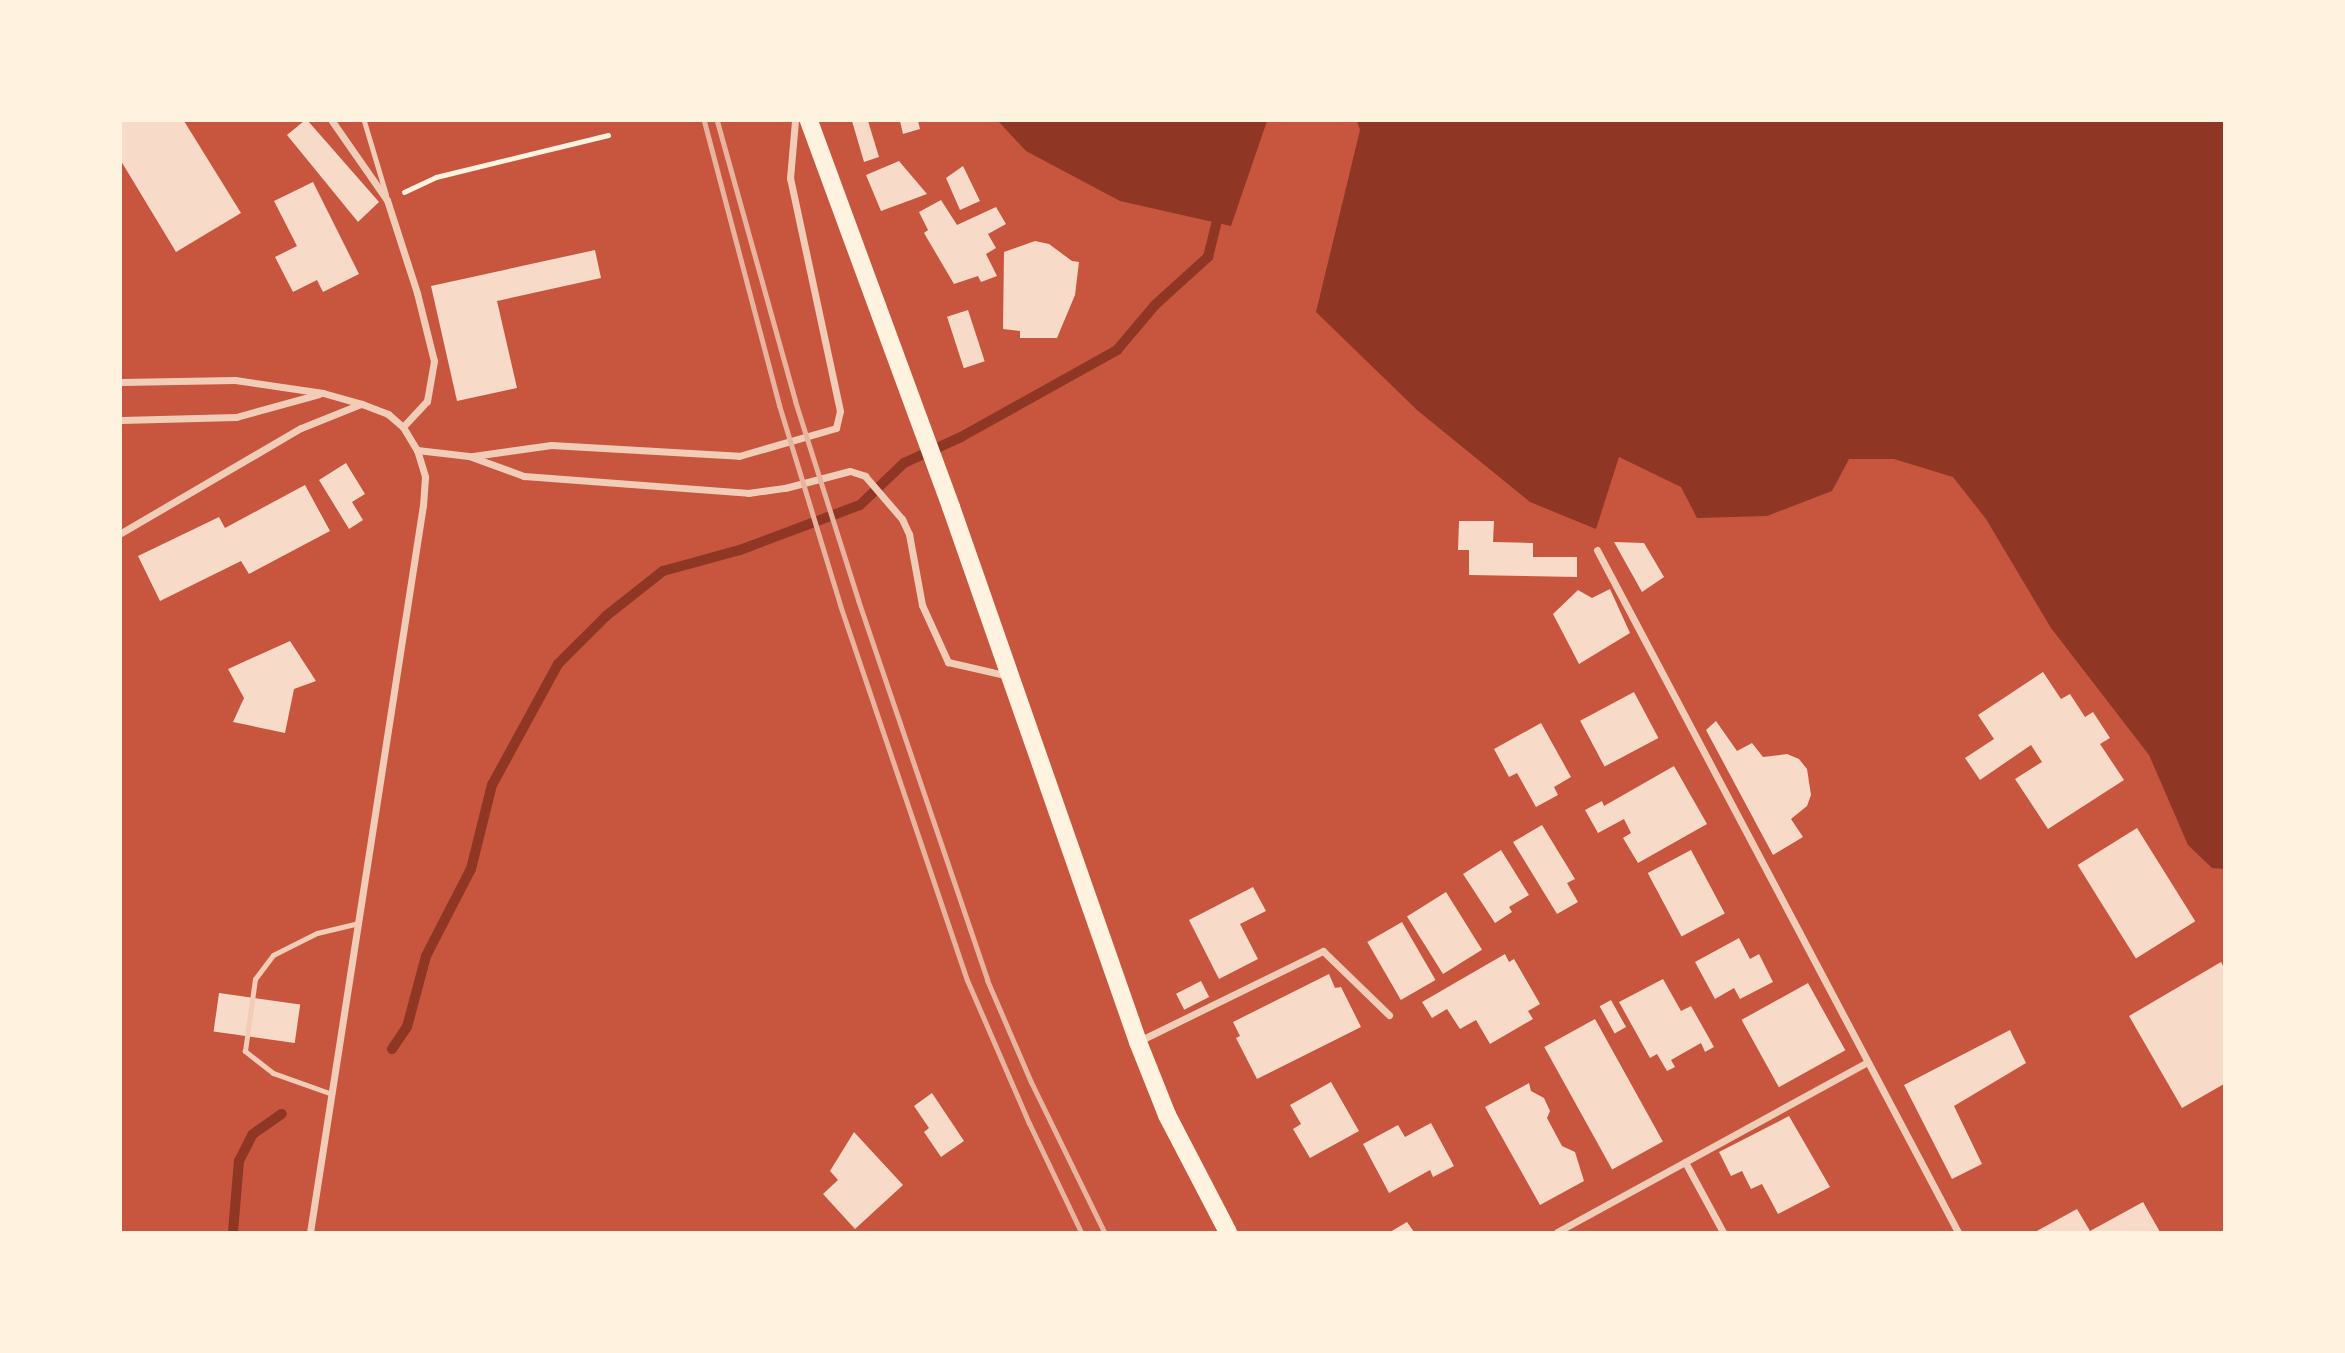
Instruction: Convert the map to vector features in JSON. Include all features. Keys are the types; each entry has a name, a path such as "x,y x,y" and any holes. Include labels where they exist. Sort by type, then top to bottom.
{"main road":[{"path":"809,121 951,507 1138,1042 1172,1126 1228,1232"}],"street":[{"path":"332,121 387,200 417,293 434,361 427,401 403,427"},
{"path":"469,456 551,446 739,456 836,428 840,411 790,178 795,121"},
{"path":"121,382 235,380 323,393 362,404 388,414 403,427 417,450 425,477 423,505 310,1232"},
{"path":"121,420 236,417 323,393"},
{"path":"121,533 301,428 362,404"},
{"path":"417,450 469,456 524,476 748,493 785,488 850,471 865,475 902,519 909,534 922,605 948,662 1010,676"},
{"path":"1597,550 1958,1232"},
{"path":"1138,1042 1322,951 1389,1015"},
{"path":"1557,1232 1868,1062"},
{"path":"1685,1162 1723,1232"}],"lane":[{"path":"364,121 387,200"},
{"path":"332,1094 273,1073 245,1051 255,979 274,955 317,933 359,923"}],"path":[{"path":"387,200 436,177 608,135"}],"shaded area":[{"path":"998,121 1267,121 1231,226 1120,201 1026,151"},
{"path":"1357,121 2224,121 2224,869 2212,868 2188,845 2149,755 2051,628 1986,519 1953,477 1894,459 1849,459 1832,491 1767,516 1697,518 1681,487 1619,457 1596,529 1530,502 1417,410 1316,312 1360,130"}],"building":[{"path":"121,121 184,121 241,213 176,252 121,161"},
{"path":"304,121 308,121 379,202 358,222 287,135"},
{"path":"852,121 868,121 879,157 864,162"},
{"path":"900,121 918,121 920,129 903,134"},
{"path":"899,161 927,194 881,211 866,175"},
{"path":"963,166 980,201 960,210 946,178"},
{"path":"313,182 359,274 323,292 317,280 293,292 275,257 297,246 274,201"},
{"path":"941,200 957,225 996,207 1006,224 988,234 996,248 986,254 997,276 981,282 978,276 954,284 924,233 928,230 919,212"},
{"path":"1035,241 1049,244 1072,261 1079,262 1075,295 1057,338 1020,338 1020,331 1003,329 1004,252"},
{"path":"595,250 601,278 497,301 517,388 457,401 431,286"},
{"path":"968,310 985,361 964,368 947,317"},
{"path":"346,463 365,494 352,502 363,520 349,529 319,480"},
{"path":"305,485 330,531 249,574 241,561 160,601 138,556 219,517 225,528"},
{"path":"1459,521 1494,521 1493,542 1533,543 1533,557 1577,557 1577,577 1469,575 1469,550 1458,550"},
{"path":"1614,542 1644,543 1664,577 1642,592"},
{"path":"1610,589 1630,633 1579,664 1553,614 1578,590 1592,598"},
{"path":"290,641 316,681 294,689 285,733 233,722 244,698 228,669"},
{"path":"2043,672 2061,699 2070,694 2085,717 2093,712 2110,738 2100,744 2124,780 2048,829 2015,779 2042,762 2031,745 1980,780 1965,758 1994,739 1978,715"},
{"path":"1634,692 1658,738 1605,767 1580,721"},
{"path":"1716,721 1737,751 1752,743 1763,757 1787,754 1799,759 1807,769 1811,795 1807,806 1791,819 1803,837 1773,855 1706,730"},
{"path":"1541,723 1571,777 1554,787 1558,795 1536,807 1517,773 1509,777 1494,749"},
{"path":"1674,766 1707,824 1638,863 1623,838 1631,833 1624,819 1598,833 1585,810 1602,801 1604,806"},
{"path":"1542,825 1575,879 1567,883 1578,902 1557,914 1513,842"},
{"path":"2137,828 2195,921 2136,958 2078,865"},
{"path":"1501,850 1529,895 1509,907 1512,912 1495,923 1463,874"},
{"path":"1691,850 1725,914 1682,937 1648,873"},
{"path":"1253,887 1266,911 1240,924 1258,959 1219,979 1189,920"},
{"path":"1446,892 1482,950 1443,974 1407,916"},
{"path":"1402,922 1436,980 1401,1000 1367,942"},
{"path":"1739,938 1750,959 1759,954 1773,982 1740,999 1734,988 1715,999 1695,962"},
{"path":"1505,954 1509,962 1514,959 1540,1004 1528,1011 1533,1019 1490,1044 1476,1020 1460,1029 1447,1009 1432,1018 1422,1002"},
{"path":"2221,962 2224,968 2224,1084 2182,1108 2129,1016"},
{"path":"1329,974 1335,988 1341,987 1361,1027 1257,1079 1236,1038 1240,1036 1233,1022"},
{"path":"1663,979 1681,1011 1691,1006 1714,1047 1705,1052 1701,1043 1671,1060 1675,1067 1667,1071 1657,1054 1650,1058 1619,1002"},
{"path":"1201,981 1209,997 1184,1010 1176,994"},
{"path":"1808,983 1845,1050 1779,1087 1742,1020"},
{"path":"219,993 300,1004 295,1043 214,1032"},
{"path":"1611,1000 1626,1027 1615,1033 1600,1006"},
{"path":"1595,1019 1663,1141 1612,1170 1544,1047"},
{"path":"2010,1030 2026,1063 1954,1106 1982,1164 1952,1179 1904,1085"},
{"path":"1331,1082 1359,1131 1310,1158 1293,1129 1301,1124 1290,1105"},
{"path":"1529,1083 1531,1091 1544,1098 1550,1111 1547,1118 1562,1146 1575,1152 1584,1181 1540,1205 1485,1107"},
{"path":"932,1093 964,1141 941,1157 924,1132 929,1128 914,1106"},
{"path":"1789,1116 1830,1187 1778,1214 1762,1184 1751,1189 1742,1171 1731,1176 1719,1152"},
{"path":"1431,1123 1454,1166 1433,1177 1430,1170 1389,1193 1363,1144 1398,1125 1405,1137"},
{"path":"854,1132 903,1185 855,1229 823,1194 838,1180 830,1171"},
{"path":"2143,1202 2160,1232 2035,1232 2077,1209 2090,1231"},
{"path":"1407,1222 1414,1232 1390,1232"}],"waterway":[{"path":"392,1049 407,1027 426,956 471,869 492,785 558,664 606,616 663,571 740,550 860,505 904,463 961,437 1117,350 1155,305 1208,257 1217,222"},
{"path":"233,1232 239,1161 253,1134 282,1114"}],"railway":[{"path":"704,121 779,405 840,605 967,980 1029,1123 1081,1232"},
{"path":"717,121 795,401 858,600 987,980 1031,1082 1104,1232"}]}
